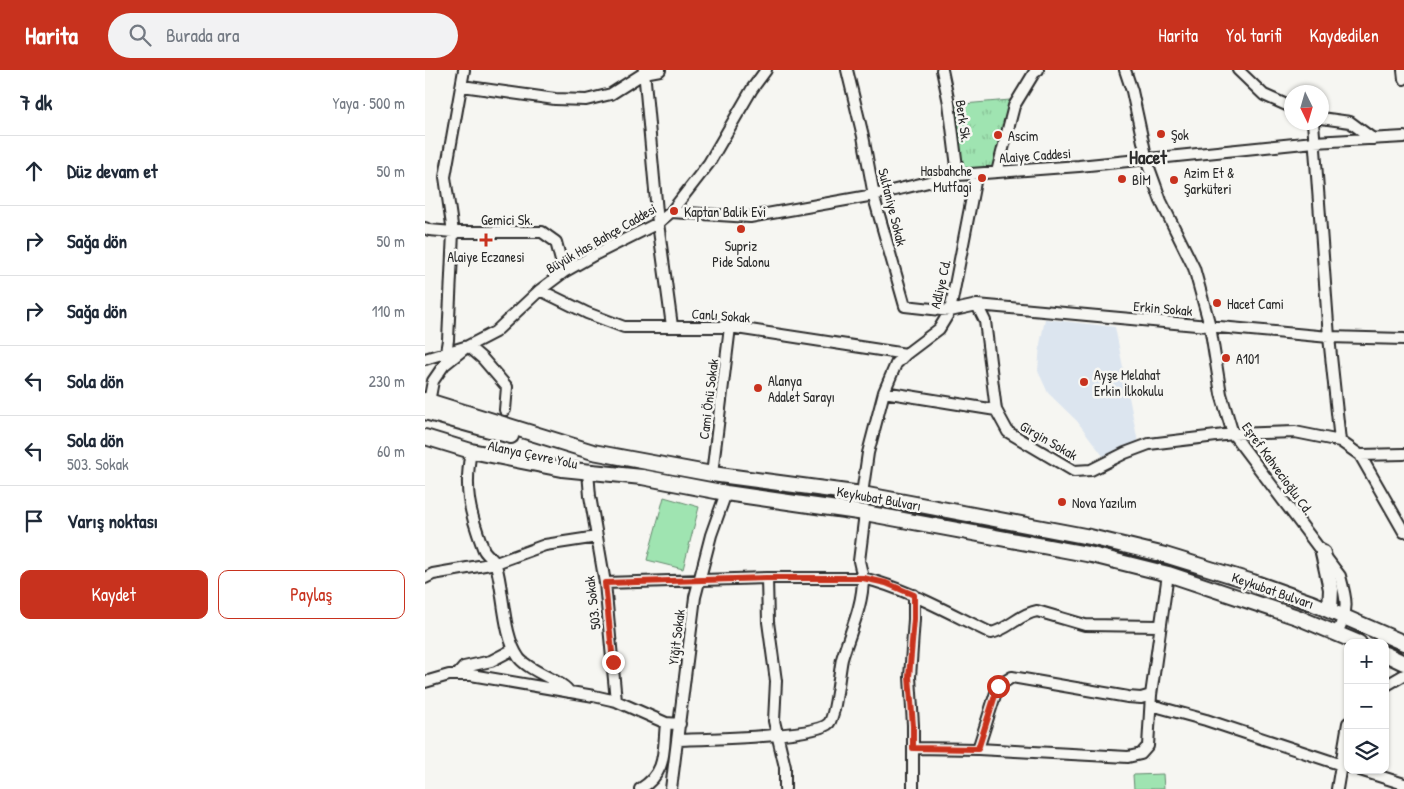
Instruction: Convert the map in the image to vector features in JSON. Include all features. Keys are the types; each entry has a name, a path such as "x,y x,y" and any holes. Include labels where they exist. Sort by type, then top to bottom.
{"highway":[{"name":"Alanya Çevre Yolu","path":"426,405 505,435 593,452"},
{"name":"Alanya Çevre Yolu","path":"425,427 455,437 532,455 642,477"},
{"path":"425,437 471,451 562,469 642,477"},
{"name":"Keykubat Bulvarı","path":"593,452 712,474 861,494 1090,537 1165,555 1253,582 1345,617"},
{"name":"Keykubat Bulvarı","path":"642,477 865,513 1092,555 1167,574 1337,633"},
{"path":"1323,553 1331,589 1330,610"},
{"path":"1345,617 1404,643"},
{"path":"1337,633 1350,639"},
{"path":"1389,656 1404,663"}],"street":[{"path":"446,352 453,232 445,177 464,70"},
{"path":"462,86 555,99 586,100 611,94 644,72 660,70"},
{"name":"Büyük Has Bahçe Caddesi","path":"425,359 468,346 495,332 540,290 564,272 658,223 671,212 709,163 751,89 766,70"},
{"name":"Sultaniye Sokak","path":"847,70 863,136 874,195 905,306 950,311"},
{"name":"Berk Sk.","path":"941,70 949,103 958,175"},
{"name":"Eşref Kahvecioğlu Cd.","path":"1125,70 1149,165 1161,201 1194,268 1210,326 1221,394 1233,434 1340,576 1345,596 1345,617"},
{"path":"1238,70 1264,95 1284,104"},
{"path":"1403,70 1404,79"},
{"path":"997,172 1014,106 1035,71"},
{"path":"644,72 658,223 672,326"},
{"path":"1329,119 1350,122 1373,139"},
{"path":"1313,130 1329,337 1340,441 1360,456 1404,532"},
{"name":"Alaiye Caddesi","path":"671,212 750,217 874,195 958,175 1079,166 1314,142 1404,138"},
{"name":"Adliye Cd.","path":"861,494 868,453 884,392 896,364 939,329 950,311 975,174"},
{"name":"Gemici Sk.","path":"426,230 453,232 542,232 556,242 564,272"},
{"name":"Canlı Sokak","path":"540,290 587,314 624,327 730,327 906,354"},
{"name":"Erkin Sokak","path":"950,311 977,306 1329,337 1404,339"},
{"name":"Girgin Sokak","path":"977,306 985,321 996,410 1008,432 1074,471 1091,470 1125,453 1149,444 1233,434 1295,432 1340,441"},
{"name":"Cami Önü Sokak","path":"712,474 730,327"},
{"path":"426,405 433,381 445,365 468,346 483,359 507,387 505,410"},
{"path":"884,392 996,410"},
{"path":"471,451 467,473 469,504 483,550 496,563 509,636 514,649 527,666 566,686 569,692"},
{"path":"1360,456 1404,454"},
{"name":"503. Sokak","path":"588,472 590,496 605,583 616,701"},
{"name":"Yiğit Sokak","path":"671,789 695,597 726,492"},
{"path":"678,740 721,739 819,729 825,727 832,719 838,674 861,598 863,578 859,561 865,513"},
{"path":"425,578 433,574 496,563 545,546 597,537"},
{"path":"913,748 978,749 1128,757 1141,754 1148,746 1151,700 1167,574"},
{"path":"767,578 768,622 776,681 774,721 785,767 785,789"},
{"path":"605,583 767,578 863,578 886,583 914,595 991,634 1005,628 1029,613 1037,612 1085,625 1160,626"},
{"path":"913,789 913,726 909,677 914,595"},
{"path":"1321,626 1330,610"},
{"path":"1337,633 1345,617"},
{"path":"458,674 464,667 491,661 514,649"},
{"path":"425,682 458,674 471,675 616,701 666,724 680,724"},
{"path":"1388,684 1404,675"},
{"path":"978,749 998,686 1012,677 1151,700 1344,766"},
{"path":"640,789 654,779 661,766 666,724"},
{"path":"1337,789 1344,769"},
{"path":"1373,774 1404,784"}],"shaded area":[{"name":"Ayşe Melahat Erkin İlkokulu","path":"1045,319 1115,327 1138,442 1103,456 1077,421 1048,393 1038,371 1040,344"}],"green space":[{"path":"1010,100 994,169 960,171 952,105"},
{"path":"664,497 699,507 683,569 647,560"},
{"path":"1163,774 1164,789 1134,789 1133,775"}],"place":[{"name":"Şok","path":"1161,134"},
{"name":"Ascim","path":"998,135"},
{"name":"Hasbahche Mutfagi","path":"982,178"},
{"name":"BİM","path":"1122,179"},
{"name":"Azim Et & Şarküteri","path":"1174,180"},
{"name":"Kaptan Balik Evi","path":"674,211"},
{"name":"Supriz Pide Salonu","path":"741,229"},
{"name":"Alaiye Eczanesi","path":"486,240"},
{"name":"Hacet Cami","path":"1217,303"},
{"name":"A101","path":"1226,358"},
{"name":"Ayşe Melahat Erkin İlkokulu","path":"1084,382"},
{"name":"Alanya Adalet Sarayı","path":"758,388"},
{"name":"Nova Yazılım","path":"1062,502"}],"district":[{"name":"Hacet","path":"1148,157"}],"route":[{"path":"613,662 605,583 767,578 863,578 886,583 914,595 909,677 913,748 978,749 998,686"}]}
